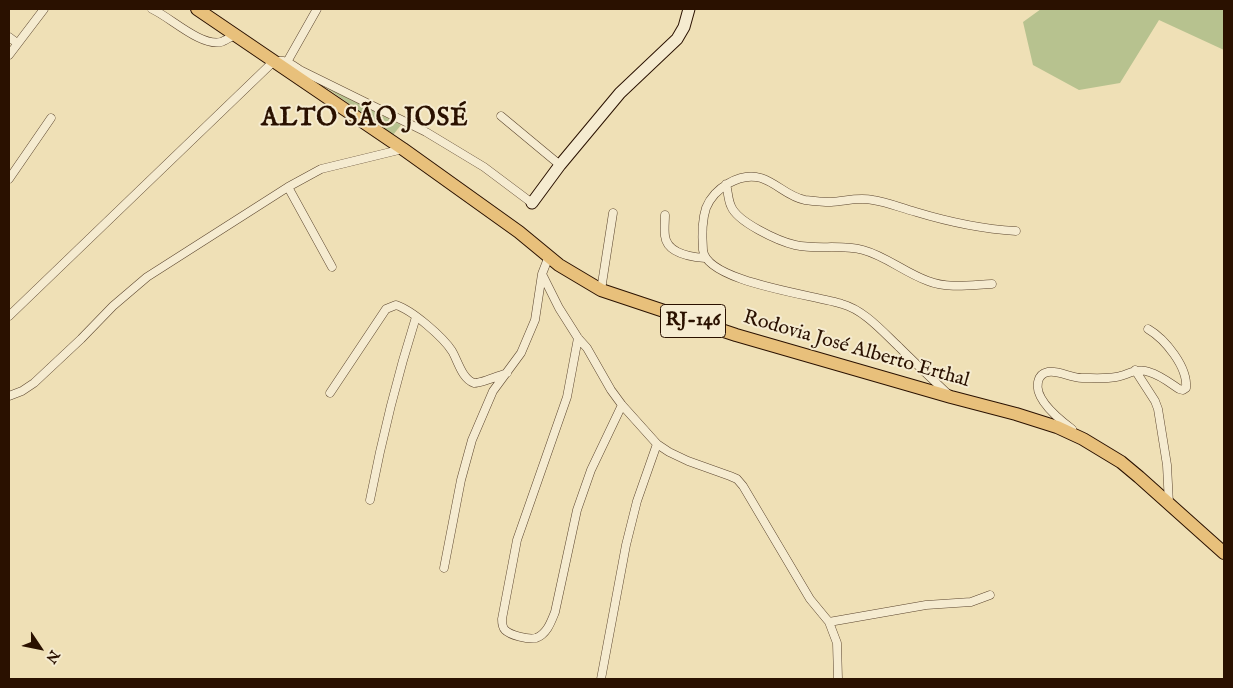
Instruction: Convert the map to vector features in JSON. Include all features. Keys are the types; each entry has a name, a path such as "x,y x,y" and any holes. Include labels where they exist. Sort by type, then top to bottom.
{"main road":[{"name":"Rodovia José Alberto Erthal","path":"197,9 211,13 235,35 273,62 403,149 519,232 559,265 601,290 736,335 1057,427 1083,438 1121,462 1224,553"}],"street":[{"path":"9,55 44,9"},
{"path":"152,9 200,39 219,42 235,35"},
{"path":"287,62 317,9"},
{"path":"9,316 273,62 278,60 287,62 426,132 484,167 532,203 560,165 620,93 677,39 684,27 687,9"},
{"path":"9,37 17,44"},
{"path":"501,116 560,165"},
{"path":"9,179 51,118"},
{"path":"9,396 22,391 34,383 147,277 288,187 321,169 403,149"},
{"path":"705,258 703,235 706,208 726,184 736,179 751,177 760,178 800,199 830,202 853,198 870,199 950,221 988,229 1016,230"},
{"path":"726,184 731,206 735,213 771,236 795,245 860,249 879,256 926,281 937,284 951,286 992,284"},
{"path":"288,187 332,268"},
{"path":"601,290 613,213"},
{"path":"665,215 665,236 667,242 679,252 688,256 705,258 721,271 745,281 844,304 863,315 951,397"},
{"path":"444,568 461,480 472,440 493,391 521,353 534,320 542,274 549,256"},
{"path":"542,274 558,308 587,348 611,390 657,444 688,461 730,476 740,482 810,599 829,622 837,643 838,679"},
{"path":"330,393 386,310 396,305 406,309 439,336 452,350 463,372 470,381 478,383 507,373"},
{"path":"370,500 379,452 403,358 416,318"},
{"path":"1083,438 1056,416 1039,396 1037,384 1039,377 1045,372 1054,372 1077,378 1105,378 1118,377 1136,370 1150,372 1183,390 1186,388 1184,376 1175,356 1166,342 1148,328"},
{"path":"578,338 567,397 517,540 502,618 502,626 506,631 527,638 536,638 549,625 555,612 578,510 591,470 622,405"},
{"path":"1136,370 1158,409 1167,465 1169,504"},
{"path":"601,679 626,545 637,501 657,444"},
{"path":"829,622 926,605 971,602 990,595"}],"green space":[{"path":"1041,9 1224,9 1224,50 1159,20 1120,83 1079,90 1033,65 1023,22"},
{"path":"320,83 401,125 393,135"}],"district":[{"name":"ALTO SÃO JOSÉ","path":"365,120"}]}
